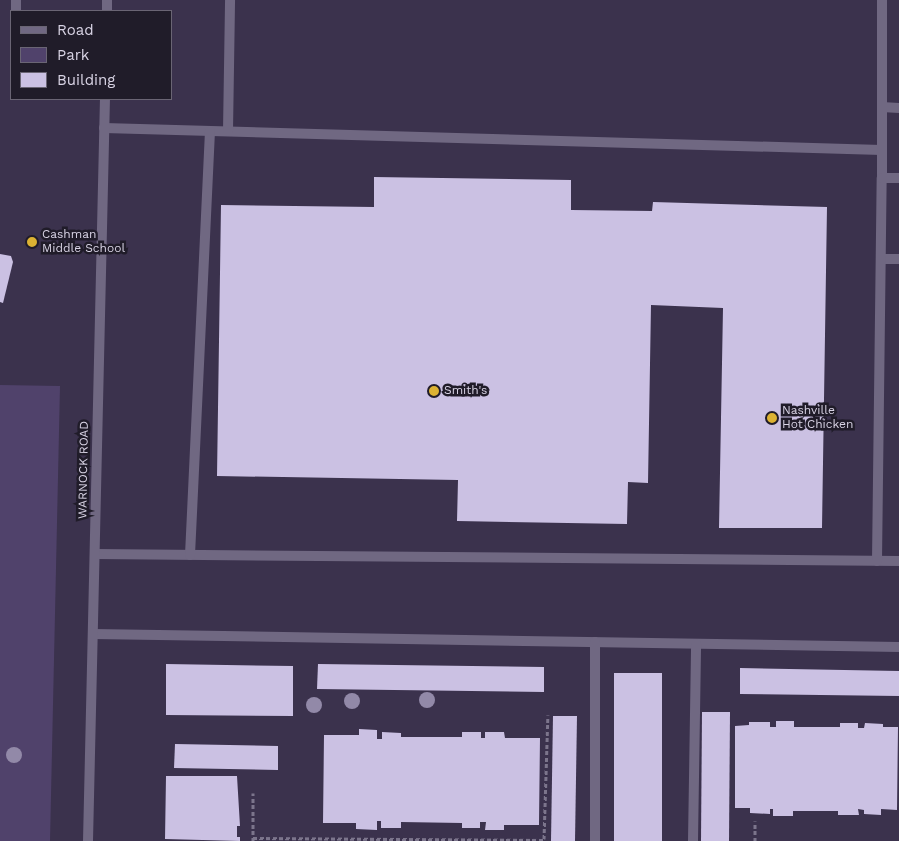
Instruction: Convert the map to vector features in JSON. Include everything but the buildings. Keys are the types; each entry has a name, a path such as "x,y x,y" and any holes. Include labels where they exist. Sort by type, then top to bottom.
{"street":[{"path":"228,131 230,0"},
{"path":"877,560 882,178 882,0"},
{"name":"WARNOCK ROAD","path":"88,841 104,100"},
{"path":"882,107 899,108"},
{"path":"104,128 882,150"},
{"path":"190,555 210,130"},
{"path":"882,178 899,178"},
{"path":"881,259 899,259"},
{"path":"95,554 899,561"},
{"path":"93,634 899,647"},
{"path":"595,642 595,841"},
{"path":"692,841 696,644"}],"path":[{"path":"253,793 252,839 544,840 548,715"},
{"path":"754,841 755,821"}],"green space":[{"path":"0,385 60,386 50,841 0,841"}],"place":[{"name":"Cashman Middle School","path":"32,242"},
{"name":"Smith's","path":"434,391"},
{"name":"Nashville Hot Chicken","path":"772,418"}]}
